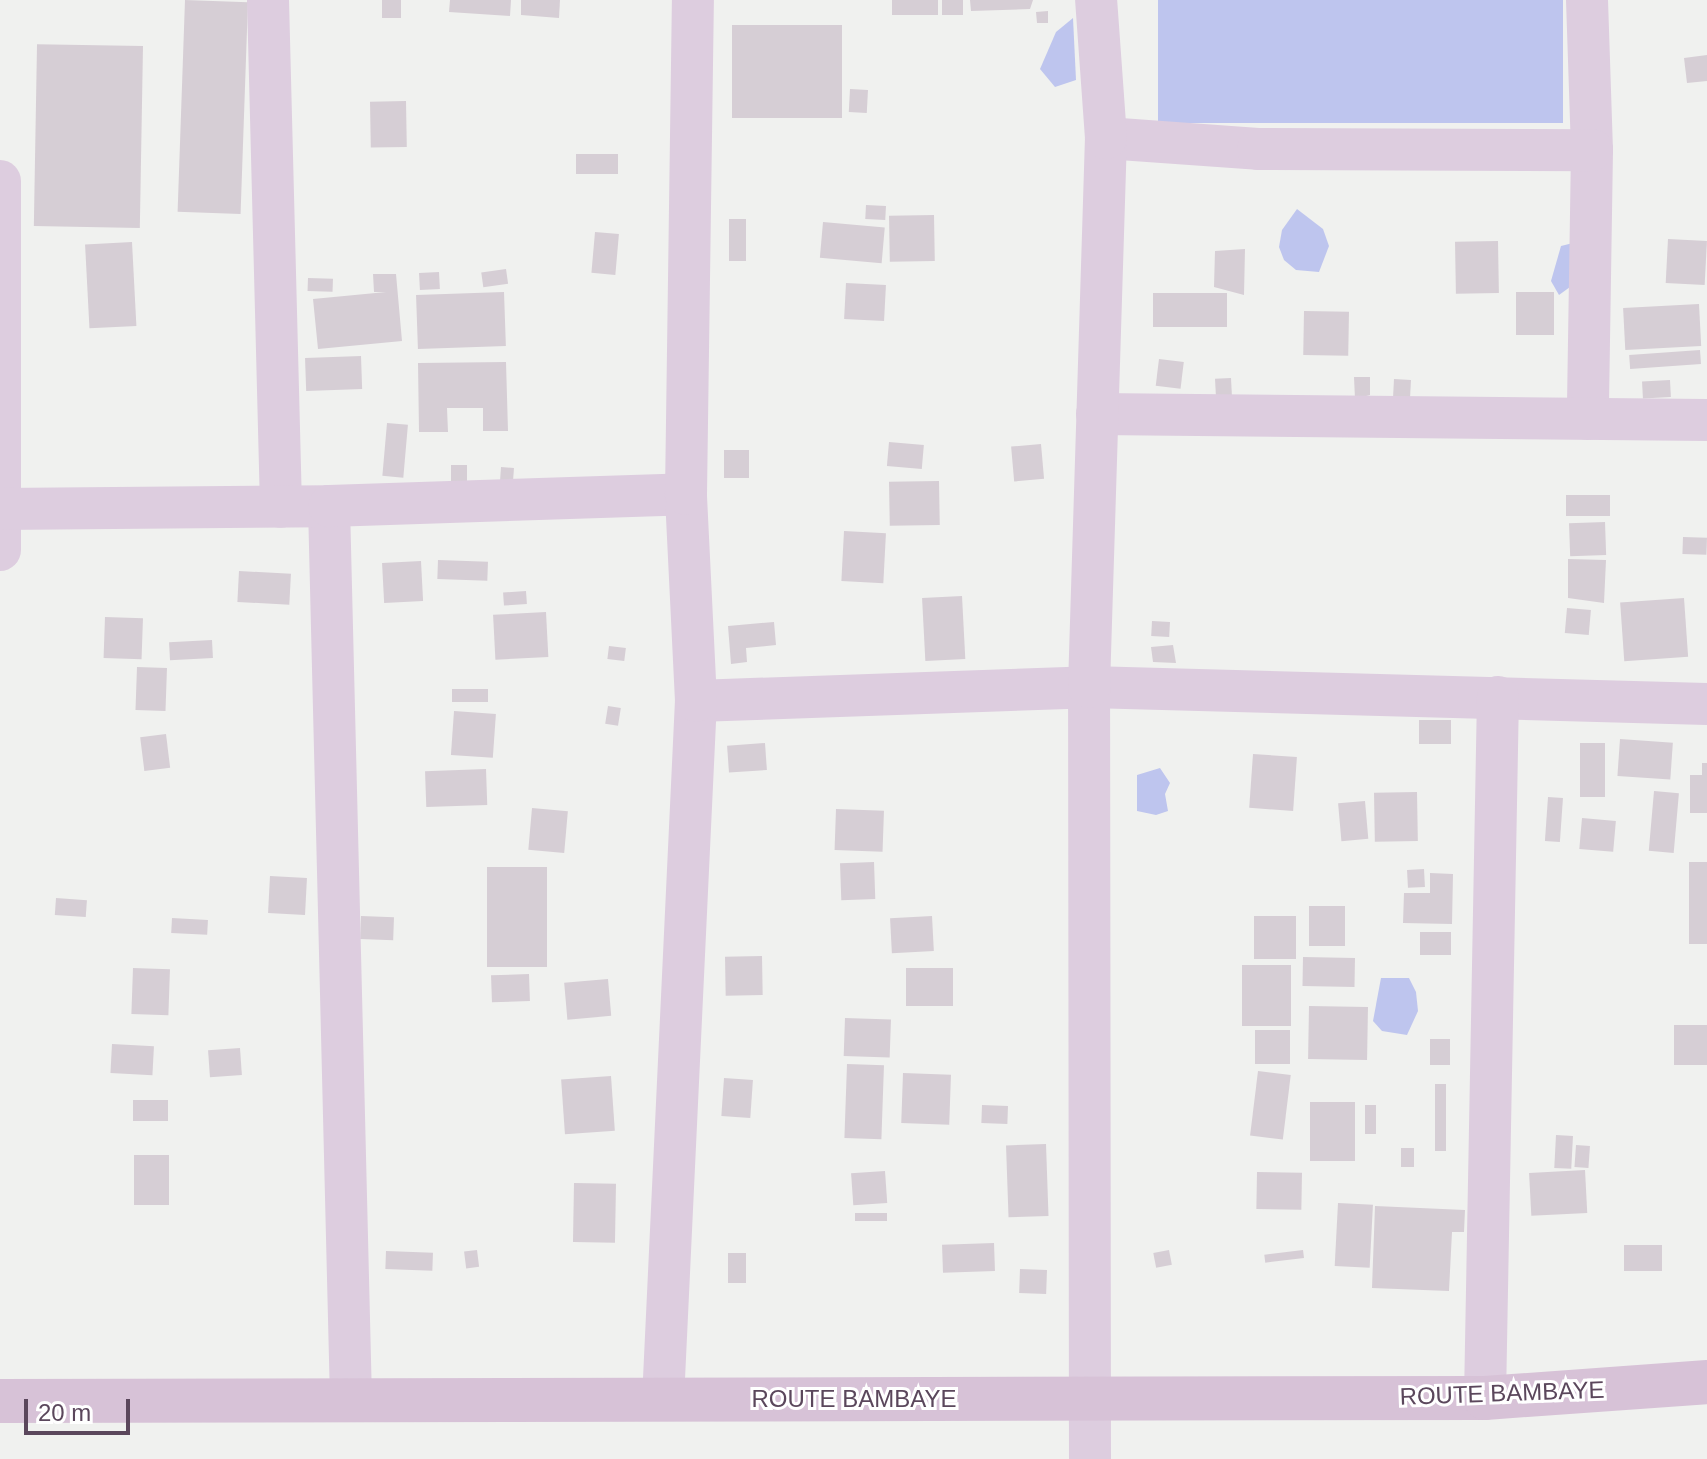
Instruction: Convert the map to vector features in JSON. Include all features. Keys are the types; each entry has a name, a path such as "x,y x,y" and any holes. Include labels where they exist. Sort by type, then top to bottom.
{"street":[{"path":"268,0 281,507"},
{"path":"663,1400 696,701 686,494 693,0"},
{"path":"1090,1459 1089,687 1106,138 1096,0"},
{"path":"1587,0 1592,150 1588,419"},
{"path":"1106,138 1258,149 1592,150"},
{"path":"0,181 0,550"},
{"path":"1097,414 1707,420"},
{"path":"1,509 329,506 686,494"},
{"path":"329,506 351,1400"},
{"path":"696,701 1089,687 1707,704"},
{"path":"1485,1398 1498,697"},
{"name":"ROUTE BAMBAYE","path":"0,1401 1485,1398 1707,1382"}],"shaded area":[{"path":"1158,0 1563,0 1563,123 1158,123"},
{"path":"1073,18 1076,80 1055,87 1040,69 1056,32"},
{"path":"1297,209 1323,229 1329,246 1319,272 1296,270 1284,260 1279,247 1282,230"},
{"path":"1573,243 1570,287 1559,295 1551,281 1561,246"},
{"path":"1160,768 1170,783 1165,794 1168,811 1156,815 1137,811 1137,775"},
{"path":"1381,978 1409,978 1416,992 1418,1011 1407,1035 1382,1031 1373,1021"}],"building":[{"path":"185,0 248,2 241,214 178,212"},
{"path":"382,0 401,0 401,18 382,18"},
{"path":"450,0 511,0 510,16 449,12"},
{"path":"521,0 560,0 559,18 521,15"},
{"path":"892,0 938,0 938,15 892,15"},
{"path":"942,0 963,0 963,15 942,15"},
{"path":"970,0 1033,0 1030,9 971,11"},
{"path":"1048,11 1048,23 1037,23 1036,12"},
{"path":"732,25 842,25 842,118 732,118"},
{"path":"37,44 143,46 140,228 34,226"},
{"path":"1707,55 1707,81 1687,83 1684,58"},
{"path":"850,89 868,90 867,113 849,112"},
{"path":"406,101 407,147 371,148 370,102"},
{"path":"576,154 618,154 618,174 576,174"},
{"path":"866,205 886,206 885,220 865,219"},
{"path":"934,215 935,261 890,262 889,216"},
{"path":"729,219 746,219 746,261 729,261"},
{"path":"823,222 885,227 882,263 820,258"},
{"path":"595,232 619,234 615,275 591,273"},
{"path":"1668,239 1707,241 1705,285 1666,283"},
{"path":"1498,241 1499,293 1456,294 1455,242"},
{"path":"132,242 136,326 89,328 85,244"},
{"path":"1245,249 1244,295 1214,287 1215,251"},
{"path":"506,269 508,284 483,287 481,272"},
{"path":"439,272 440,289 420,290 419,273"},
{"path":"373,274 396,274 402,341 318,349 313,299 386,292 374,292"},
{"path":"308,278 333,279 333,292 308,291"},
{"path":"846,283 886,285 884,321 844,319"},
{"path":"504,292 506,346 418,349 416,295"},
{"path":"1516,292 1554,292 1554,335 1516,335"},
{"path":"1153,293 1227,293 1227,327 1153,327"},
{"path":"1699,304 1701,346 1625,350 1623,308"},
{"path":"1304,311 1349,312 1348,356 1303,355"},
{"path":"1700,350 1701,364 1630,369 1629,355"},
{"path":"361,356 362,389 306,391 305,358"},
{"path":"1159,359 1184,362 1181,389 1156,386"},
{"path":"506,362 508,431 483,431 483,408 447,408 448,432 419,432 418,363"},
{"path":"1354,377 1370,377 1370,395 1355,399"},
{"path":"1231,378 1232,397 1216,398 1215,379"},
{"path":"1394,379 1411,380 1410,400 1393,399"},
{"path":"1670,380 1671,397 1643,398 1642,381"},
{"path":"387,423 408,425 403,478 382,476"},
{"path":"889,442 924,445 922,469 887,466"},
{"path":"1041,444 1044,479 1014,481 1011,447"},
{"path":"724,450 749,450 749,478 724,478"},
{"path":"451,465 467,465 467,483 451,483"},
{"path":"501,467 514,468 513,482 500,481"},
{"path":"939,481 940,525 890,526 889,482"},
{"path":"1566,495 1610,495 1610,516 1566,516"},
{"path":"1605,522 1606,555 1570,556 1569,523"},
{"path":"844,531 886,533 883,583 841,581"},
{"path":"1683,537 1707,538 1706,555 1682,554"},
{"path":"1568,559 1606,560 1604,603 1568,598"},
{"path":"438,560 488,562 487,581 437,579"},
{"path":"421,561 423,601 384,603 382,563"},
{"path":"239,571 291,574 289,605 237,602"},
{"path":"526,591 527,604 504,606 503,593"},
{"path":"962,596 965,659 925,661 922,598"},
{"path":"1684,598 1688,657 1624,661 1620,602"},
{"path":"1567,608 1591,610 1589,635 1565,633"},
{"path":"546,612 548,657 495,660 493,615"},
{"path":"105,617 143,618 142,659 104,658"},
{"path":"1152,621 1170,622 1169,637 1151,636"},
{"path":"774,622 776,645 746,648 747,662 731,664 728,626"},
{"path":"212,640 213,658 170,660 169,642"},
{"path":"1173,645 1176,663 1153,662 1151,647"},
{"path":"609,646 626,648 624,661 607,659"},
{"path":"137,667 167,668 165,711 135,710"},
{"path":"452,689 488,689 488,702 452,702"},
{"path":"608,706 621,708 618,726 605,724"},
{"path":"454,711 496,714 493,758 451,755"},
{"path":"1419,720 1451,720 1451,744 1419,744"},
{"path":"166,734 170,768 144,771 140,737"},
{"path":"1620,739 1673,743 1670,780 1617,776"},
{"path":"765,743 767,770 729,773 727,746"},
{"path":"1580,743 1605,743 1605,797 1580,797"},
{"path":"1253,754 1297,757 1293,811 1249,808"},
{"path":"1702,763 1707,763 1707,813 1690,813 1690,775 1702,775"},
{"path":"486,769 487,805 426,807 425,771"},
{"path":"1654,791 1679,793 1674,853 1649,851"},
{"path":"1417,792 1418,841 1375,842 1374,793"},
{"path":"1548,797 1563,798 1560,842 1545,841"},
{"path":"1365,801 1368,839 1341,841 1338,803"},
{"path":"532,808 568,811 564,853 528,850"},
{"path":"836,809 884,811 883,852 835,850"},
{"path":"1582,818 1616,821 1613,852 1579,849"},
{"path":"874,862 875,899 841,900 840,863"},
{"path":"1689,862 1707,862 1707,944 1689,944"},
{"path":"487,867 547,867 547,967 487,967"},
{"path":"1424,869 1425,887 1408,888 1407,870"},
{"path":"1430,873 1453,874 1452,924 1403,923 1404,893 1430,893"},
{"path":"270,876 307,878 305,915 268,913"},
{"path":"56,898 87,900 86,917 55,915"},
{"path":"1309,906 1345,906 1345,946 1309,946"},
{"path":"361,916 394,917 393,940 360,939"},
{"path":"932,916 934,951 892,953 890,918"},
{"path":"1254,916 1296,916 1296,959 1254,959"},
{"path":"172,918 208,920 207,935 171,933"},
{"path":"1420,932 1451,932 1451,955 1420,955"},
{"path":"762,956 763,995 726,996 725,957"},
{"path":"1303,957 1355,958 1354,987 1302,986"},
{"path":"1242,965 1291,965 1291,1026 1242,1026"},
{"path":"133,968 170,969 168,1015 131,1014"},
{"path":"906,968 953,968 953,1006 906,1006"},
{"path":"529,974 530,1001 492,1002 491,975"},
{"path":"608,979 611,1016 567,1020 564,983"},
{"path":"1309,1006 1368,1007 1367,1060 1308,1059"},
{"path":"845,1018 891,1020 890,1058 844,1056"},
{"path":"1674,1025 1707,1025 1707,1065 1674,1065"},
{"path":"1255,1030 1290,1030 1290,1064 1255,1064"},
{"path":"1430,1039 1450,1039 1450,1065 1430,1065"},
{"path":"112,1044 154,1046 152,1075 110,1073"},
{"path":"240,1048 242,1075 210,1077 208,1050"},
{"path":"847,1064 884,1065 881,1139 844,1138"},
{"path":"1258,1071 1291,1075 1283,1140 1250,1136"},
{"path":"903,1073 951,1075 949,1125 901,1123"},
{"path":"611,1076 615,1131 565,1134 561,1079"},
{"path":"724,1078 753,1080 750,1118 721,1116"},
{"path":"1435,1084 1446,1084 1446,1151 1435,1151"},
{"path":"133,1100 168,1100 168,1121 133,1121"},
{"path":"1310,1102 1355,1102 1355,1161 1310,1161"},
{"path":"982,1105 1008,1106 1007,1124 981,1123"},
{"path":"1365,1105 1376,1105 1376,1134 1365,1134"},
{"path":"1556,1135 1573,1136 1571,1169 1554,1168"},
{"path":"1046,1144 1049,1216 1009,1217 1006,1145"},
{"path":"1576,1145 1590,1146 1588,1168 1574,1167"},
{"path":"1401,1148 1414,1148 1414,1167 1401,1167"},
{"path":"134,1155 169,1155 169,1205 134,1205"},
{"path":"1585,1170 1587,1213 1531,1216 1529,1173"},
{"path":"885,1171 887,1203 853,1205 851,1173"},
{"path":"1257,1172 1302,1173 1301,1210 1256,1209"},
{"path":"574,1183 616,1184 615,1243 573,1242"},
{"path":"1338,1203 1373,1205 1370,1268 1335,1266"},
{"path":"1375,1206 1465,1210 1464,1232 1452,1232 1449,1291 1372,1288"},
{"path":"855,1213 887,1213 887,1221 855,1221"},
{"path":"994,1243 995,1271 943,1273 942,1245"},
{"path":"1624,1245 1662,1245 1662,1271 1624,1271"},
{"path":"477,1250 479,1267 466,1268 464,1252"},
{"path":"1169,1250 1172,1265 1156,1268 1153,1253"},
{"path":"1303,1250 1304,1258 1265,1263 1264,1255"},
{"path":"386,1251 433,1253 432,1271 385,1269"},
{"path":"728,1253 746,1253 746,1283 728,1283"},
{"path":"1020,1269 1047,1270 1046,1294 1019,1293"}]}
